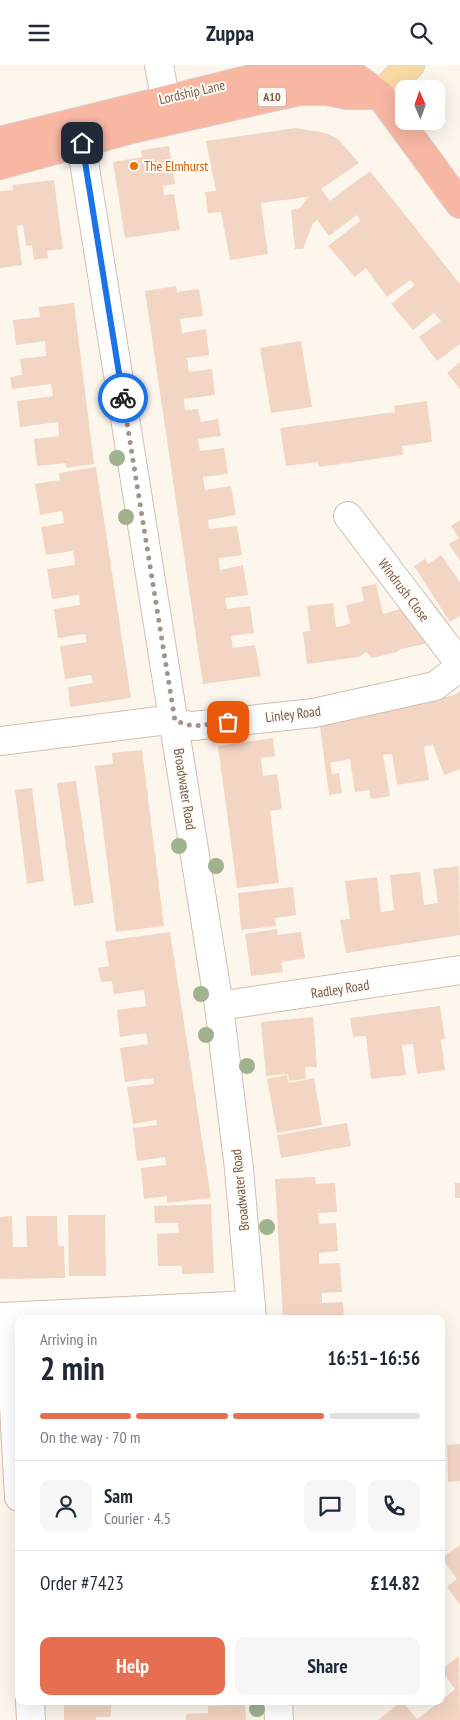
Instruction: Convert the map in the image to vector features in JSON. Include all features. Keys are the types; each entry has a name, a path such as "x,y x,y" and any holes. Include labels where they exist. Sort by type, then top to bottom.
{"highway":[{"name":"Lordship Lane","path":"0,141 165,99 298,68 330,68 350,73 380,95"},
{"name":"Lordship Lane","path":"0,165 82,143 299,91 327,91 347,95 380,95"},
{"name":"A10","path":"380,95 460,204"}],"main road":[{"path":"380,95 410,65"}],"street":[{"path":"158,65 165,99"},
{"name":"Broadwater Road","path":"82,143 219,1006 239,1169 252,1312"},
{"name":"Windrush Close","path":"348,516 460,666"},
{"name":"Linley Road","path":"0,741 159,721 175,721 193,726 314,713 435,686 460,666"},
{"name":"Radley Road","path":"219,1006 460,970"},
{"path":"103,1315 252,1312"},
{"path":"4,1317 15,1449"},
{"path":"30,1705 31,1720"},
{"path":"278,1705 279,1720"}],"building":[{"path":"296,128 326,133 338,139 359,163 321,189 330,201 370,171 460,284 460,344 437,361 419,337 441,321 434,313 413,330 391,304 415,285 410,280 387,297 366,268 355,277 328,246 360,221 357,215 329,236 317,220 313,223 303,249 295,249 291,210 300,208 308,197 261,203 268,254 230,260 221,212 208,213 205,192 216,191 206,141"},
{"path":"169,146 175,184 163,186 164,195 174,194 180,230 125,238 113,162 142,157 141,150"},
{"path":"54,180 63,249 47,251 48,258 34,260 32,245 26,246 23,225 17,226 22,265 0,268 0,191 13,190 12,185"},
{"path":"176,286 177,292 199,289 203,316 180,319 182,333 206,329 209,355 187,358 189,372 212,369 215,395 184,399 185,410 198,409 201,422 218,419 221,436 198,439 200,451 224,448 228,474 203,477 205,490 231,486 236,515 208,520 209,529 237,526 242,555 219,558 220,570 243,565 248,595 225,598 227,609 250,606 254,633 231,636 233,648 255,645 261,676 203,684 145,291"},
{"path":"74,303 94,464 66,468 66,463 37,466 34,439 59,436 58,422 20,427 17,401 53,396 51,384 12,389 10,377 22,375 20,359 46,356 45,341 16,345 13,320 40,317 39,307"},
{"path":"301,341 312,407 271,413 260,348"},
{"path":"460,362 460,389 447,373"},
{"path":"427,401 432,442 402,446 403,455 319,467 318,462 286,466 280,428 395,412 394,406"},
{"path":"96,467 131,698 70,707 68,687 93,683 91,675 65,679 60,646 87,642 85,634 58,638 54,609 80,605 79,595 52,599 47,569 75,565 73,551 46,555 41,527 64,523 62,511 40,515 35,484 60,480 59,473"},
{"path":"460,520 460,561 449,544 459,538 451,526"},
{"path":"441,555 460,582 460,616 450,622 414,566 425,559 428,564"},
{"path":"376,584 383,614 431,600 450,625 424,644 401,649 397,652 372,658 366,652 359,657 307,664 303,632 310,631 307,606 333,603 336,627 343,626 350,623 346,605 364,601 361,587"},
{"path":"460,691 460,769 444,775 433,745 424,747 429,780 397,785 392,754 383,755 390,796 371,799 369,790 355,792 350,759 330,763 332,774 339,773 342,793 329,795 319,719 418,704 454,695"},
{"path":"273,738 275,756 261,758 263,776 277,774 282,809 270,811 279,883 237,888 218,746"},
{"path":"142,750 164,926 116,932 95,766 113,764 112,753"},
{"path":"76,781 94,903 74,906 57,783"},
{"path":"32,788 44,881 27,884 15,790"},
{"path":"459,866 460,935 346,953 340,920 350,919 345,881 377,877 381,912 394,910 390,875 420,872 424,905 438,903 433,869"},
{"path":"293,887 296,915 275,918 276,926 241,930 238,893"},
{"path":"277,929 278,935 301,932 305,958 281,962 283,972 251,976 245,934"},
{"path":"170,932 211,1198 167,1203 167,1196 144,1199 141,1168 166,1165 165,1157 137,1161 133,1128 157,1125 156,1120 133,1124 127,1087 154,1084 153,1078 125,1082 120,1048 148,1044 146,1033 120,1037 117,1010 146,1006 144,990 114,994 112,981 101,982 98,968 109,966 105,941"},
{"path":"440,1006 445,1039 441,1040 445,1070 417,1074 413,1044 402,1045 406,1075 371,1079 366,1036 353,1037 350,1018"},
{"path":"313,1017 317,1067 305,1067 306,1079 289,1081 288,1074 266,1076 261,1022"},
{"path":"287,1075 288,1083 314,1078 322,1125 277,1133 267,1079"},
{"path":"347,1123 351,1146 281,1158 277,1135"},
{"path":"315,1177 316,1184 335,1183 337,1212 318,1213 319,1224 336,1223 338,1251 319,1253 319,1264 340,1263 342,1292 322,1293 322,1303 343,1302 344,1315 283,1315 275,1179"},
{"path":"455,1183 460,1183 460,1198 455,1198"},
{"path":"211,1204 214,1273 182,1274 182,1266 158,1266 157,1234 179,1233 178,1223 155,1223 154,1206"},
{"path":"68,1215 105,1215 106,1276 69,1276"},
{"path":"12,1216 13,1247 27,1247 26,1216 57,1216 58,1246 64,1246 65,1278 0,1279 0,1217"},
{"path":"460,1444 460,1481 448,1482 447,1445"},
{"path":"460,1545 460,1605 447,1587 457,1579 445,1562 445,1556"},
{"path":"459,1656 460,1720 378,1720 397,1705 405,1705 417,1719 436,1705 445,1705 445,1698 455,1689 445,1675 445,1667"},
{"path":"64,1705 111,1705 111,1717 96,1717 96,1720 64,1720"},
{"path":"245,1705 246,1720 186,1720 186,1714 208,1713 208,1706"}],"way so far":[{"path":"123,398 175,721 193,726 228,722"}],"place":[{"name":"The Elmhurst","path":"134,166"}],"route":[{"path":"82,143 123,398"}]}
